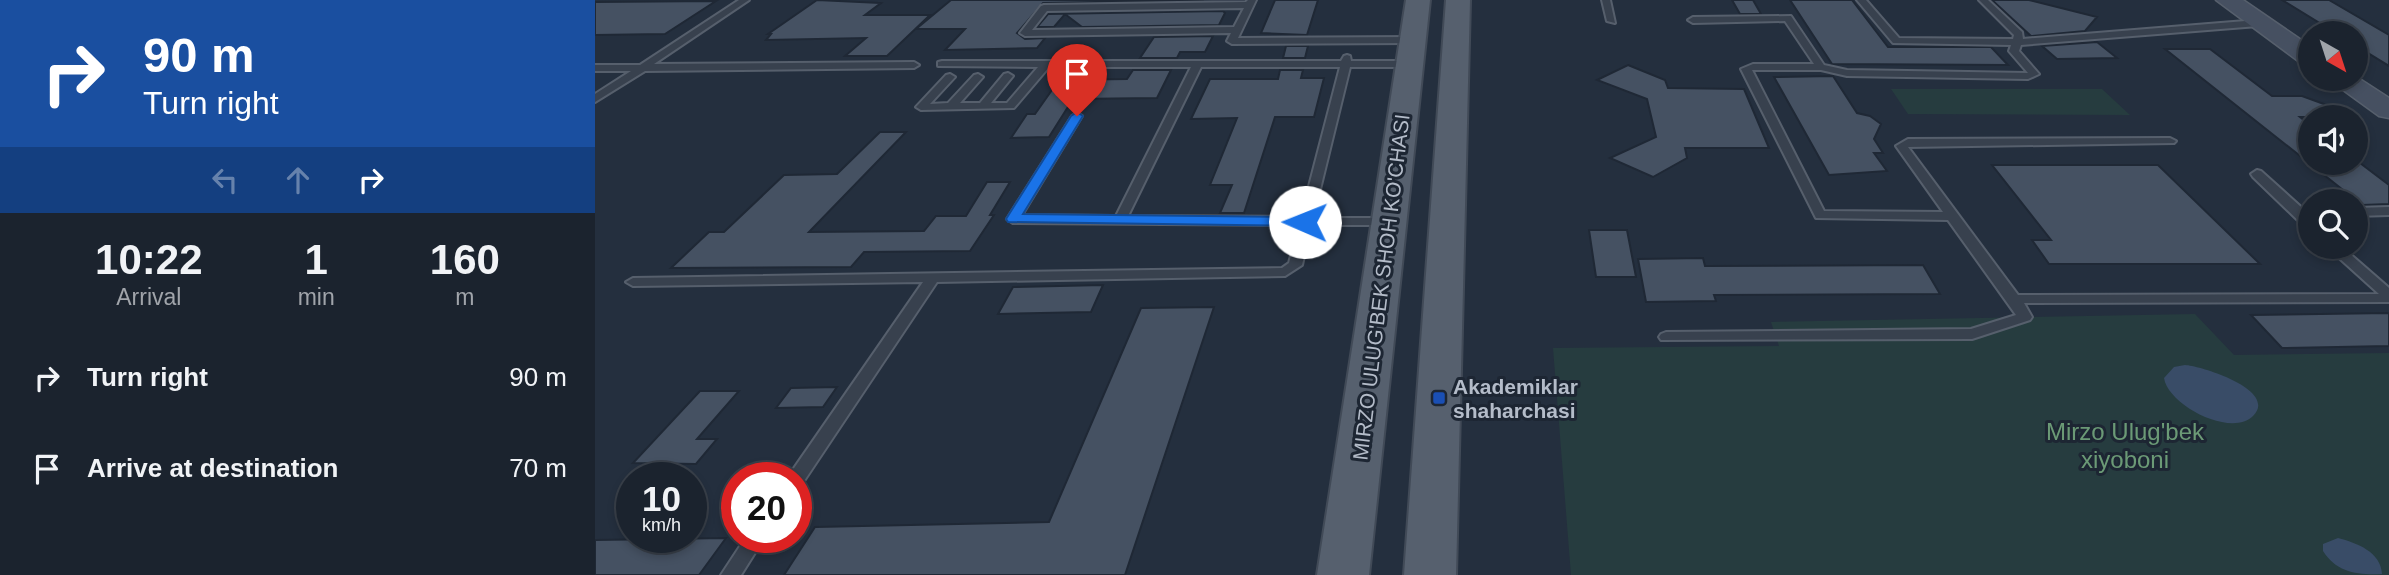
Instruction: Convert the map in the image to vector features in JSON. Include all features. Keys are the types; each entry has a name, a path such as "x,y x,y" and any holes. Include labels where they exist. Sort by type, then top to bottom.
{"main road":[{"name":"MIRZO ULUG'BEK SHOH KO'CHASI","path":"1340,567 1418,0"},
{"path":"1430,575 1458,0"},
{"path":"2228,0 2298,50"},
{"path":"2250,0 2298,34"},
{"path":"2368,79 2389,92"},
{"path":"2360,91 2389,110"}],"lane":[{"path":"595,99 745,0"},
{"path":"1606,0 1612,21"},
{"path":"1861,0 1896,41 2017,42 2258,23"},
{"path":"1952,216 1820,215 1746,69 1753,66 1821,67 1859,74 2034,76 2014,51 2019,34 1983,0"},
{"path":"1238,30 1025,33 1047,4 1251,3 1238,30 1232,41 1412,52"},
{"path":"1693,20 1788,18 1821,67"},
{"path":"942,64 1197,65 1412,52"},
{"path":"633,282 1285,272 1295,265 1347,58"},
{"path":"595,68 914,65"},
{"path":"950,77 921,107 1010,106 1045,65"},
{"path":"1120,220 1197,65"},
{"path":"982,107 1008,76"},
{"path":"951,107 978,77"},
{"path":"1077,116 1013,219 1389,222"},
{"path":"1666,337 1972,334 2025,317 1902,146 1908,142 2170,141"},
{"path":"2257,174 2298,207"},
{"path":"2368,212 2389,211"},
{"path":"2347,259 2389,296"},
{"path":"808,462 933,277"},
{"path":"2014,299 2389,296"},
{"path":"731,575 745,553"}],"green space":[{"path":"1891,89 2102,89 2130,115 1908,114"},
{"name":"Mirzo Ulug'bek xiyoboni","path":"2195,314 2234,355 2389,353 2389,575 1571,575 1553,348 1779,346 1771,322"}],"water":[{"path":"2185,365 2220,375 2247,389 2256,397 2258,406 2253,416 2243,422 2230,423 2216,421 2188,408 2168,388 2164,378 2174,367"},
{"path":"2338,538 2373,554 2381,566 2382,574 2356,573 2335,564 2323,551 2323,544"}],"building":[{"path":"817,0 881,3 865,15 930,15 887,56 845,56 866,38 766,40 771,34 768,34"},
{"path":"951,0 1204,0 1043,3 1017,33 1025,39 1045,38 1037,48 945,50 965,29 916,29"},
{"path":"1275,0 1318,0 1307,35 1261,33"},
{"path":"1732,0 1753,0 1761,14 1740,14"},
{"path":"1790,0 1852,0 1888,47 1991,47 2008,65 1832,64"},
{"path":"1992,0 2029,0 2097,17 2085,31 2031,36"},
{"path":"2282,0 2329,0 2365,21 2316,21"},
{"path":"716,1 665,34 595,35 595,2"},
{"path":"1225,13 1219,25 1082,27 1065,14 1054,27 1037,27 1048,14"},
{"path":"2368,23 2389,35 2389,66 2368,53"},
{"path":"1213,36 1205,52 1180,52 1177,58 1140,58 1154,37"},
{"path":"2097,42 2117,58 2057,59 2042,46"},
{"path":"1286,46 1308,46 1305,58 1283,58"},
{"path":"2165,49 2210,49 2272,96 2302,96 2327,105 2298,105 2298,154"},
{"path":"1628,65 1665,80 1668,88 1744,89 1769,148 1685,148 1687,158 1653,177 1610,158 1656,137 1647,99 1597,80"},
{"path":"1133,70 1171,70 1157,98 1073,99 1049,137 1011,138 1027,114 1035,114 1059,80 1127,79"},
{"path":"1280,70 1303,70 1301,78 1324,78 1314,117 1275,117 1244,213 1220,213 1232,185 1210,185 1237,118 1191,119 1210,79 1278,79"},
{"path":"1833,76 1857,113 1870,116 1881,124 1874,139 1883,153 1874,153 1887,171 1829,175 1774,77"},
{"path":"880,132 906,132 809,232 924,231 936,216 966,216 987,182 1010,182 990,215 994,215 970,251 864,252 851,267 671,268 709,232 724,232 784,175 837,174"},
{"path":"1992,165 2158,165 2260,264 2049,264 2032,240 2051,240"},
{"path":"2368,169 2389,185 2389,204 2368,205 2368,189 2342,189 2324,175 2368,175"},
{"path":"1589,230 1627,230 1636,277 1596,277"},
{"path":"1703,258 1705,266 1923,265 1940,294 1714,295 1716,301 1646,302 1638,259"},
{"path":"1103,285 1091,312 998,314 1013,287"},
{"path":"1214,307 1125,575 784,575 798,553 812,553 812,532 815,527 1049,522 1141,308"},
{"path":"2389,313 2389,346 2282,348 2251,315"},
{"path":"837,387 823,407 776,408 791,388"},
{"path":"700,391 739,391 697,439 717,439 698,462 634,462"},
{"path":"707,538 721,538 721,545 699,575 595,575 595,540 616,540 616,553 707,553"}],"place":[{"name":"Akademiklar shaharchasi","path":"1439,398"}],"route":[{"path":"1077,116 1013,219 1305,222"}]}
